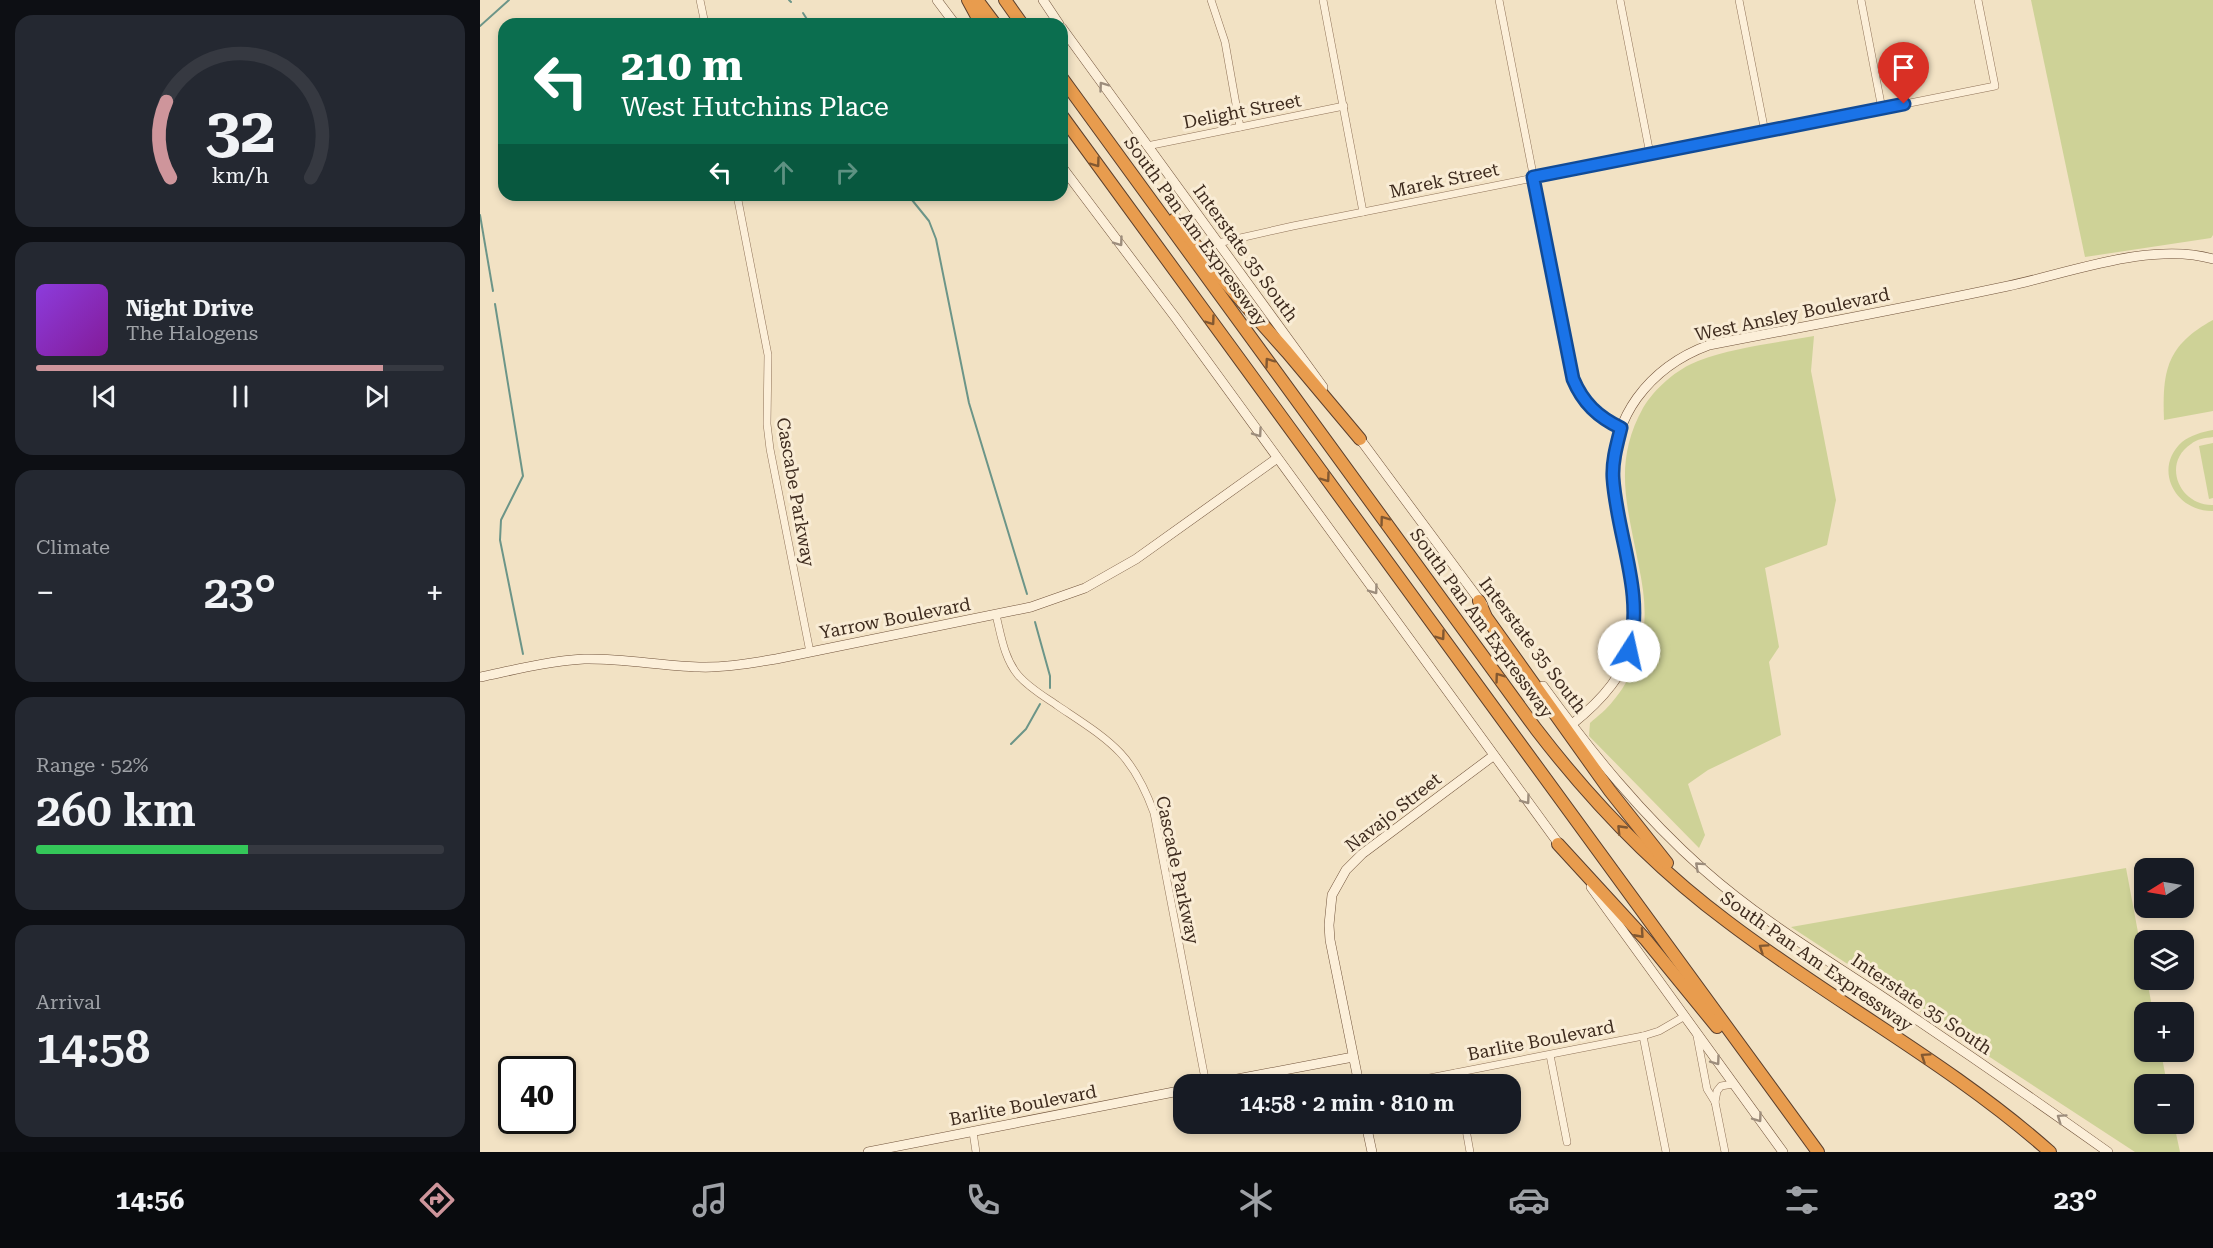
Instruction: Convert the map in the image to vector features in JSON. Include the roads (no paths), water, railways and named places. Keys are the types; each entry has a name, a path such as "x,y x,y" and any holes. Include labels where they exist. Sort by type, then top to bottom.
{"highway":[{"path":"968,0 978,18"},
{"path":"977,0 990,18"},
{"path":"1005,0 1018,18"},
{"name":"South Pan Am Expressway","path":"1068,86 1567,769 1631,840 1712,909 1775,956 1973,1090 2050,1152"},
{"path":"1089,115 1141,172 1201,253 1360,439"},
{"path":"1068,124 1818,1152"},
{"path":"1479,601 1485,617 1610,791 1658,854 1712,909"},
{"path":"1558,844 1646,940 1721,1033 1758,1070"}],"main road":[{"path":"937,0 950,18"},
{"path":"1043,0 1055,18"},
{"name":"Interstate 35 South","path":"1068,36 1571,725 1626,791 1674,843 1745,904 2011,1083 2108,1152"},
{"path":"1068,175 1175,317 1276,459 1421,654 1783,1152"},
{"name":"West Ansley Boulevard","path":"1571,725 1598,703 1610,688 1622,669 1634,634 1635,610 1632,582 1613,476 1615,451 1621,428 1632,405 1658,373 1691,352 1709,345 1989,290 2143,255 2187,254 2213,259"},
{"name":"Yarrow Boulevard","path":"480,677 540,664 584,659 710,667 776,659 996,615 1054,600 1084,588 1137,560 1276,459"},
{"name":"Navajo Street","path":"1357,1074 1330,940 1329,911 1332,895 1346,870 1362,854 1493,756"},
{"path":"1264,1074 1353,1057"},
{"name":"Barlite Boulevard","path":"868,1152 1173,1092"},
{"path":"1368,1134 1372,1152"}],"street":[{"path":"700,0 704,18"},
{"path":"1211,0 1225,42 1240,127"},
{"path":"1323,0 1363,212"},
{"path":"1499,0 1573,379 1579,393 1598,415 1621,428"},
{"path":"1620,0 1650,154"},
{"path":"1739,0 1765,132"},
{"path":"1861,0 1882,109"},
{"name":"Marek Street","path":"1218,243 1533,177 1995,86 1978,0"},
{"name":"Delight Street","path":"1147,146 1344,106"},
{"name":"Cascabe Parkway","path":"738,201 768,355 767,424 770,449 810,652"},
{"name":"Cascade Parkway","path":"996,615 1004,650 1018,675 1032,688 1108,740 1130,762 1144,787 1154,813 1204,1074"},
{"name":"Barlite Boulevard","path":"1451,1074 1643,1036 1659,1031 1685,1016"},
{"path":"1697,1033 1707,1089 1715,1102 1725,1152"},
{"path":"1643,1036 1666,1152"},
{"path":"1551,1055 1567,1142"},
{"path":"1715,1102 1717,1090 1721,1086 1733,1084"},
{"path":"973,1132 976,1152"},
{"path":"1467,1134 1470,1152"}],"waterway":[{"path":"480,26 509,0"},
{"path":"803,13 806,18"},
{"path":"913,201 929,221 936,239 969,403 1027,594"},
{"path":"480,215 493,291"},
{"path":"495,304 523,476 501,520 500,540 523,654"},
{"path":"1035,622 1050,676 1050,688"},
{"path":"1011,744 1026,729 1040,704"}]}
